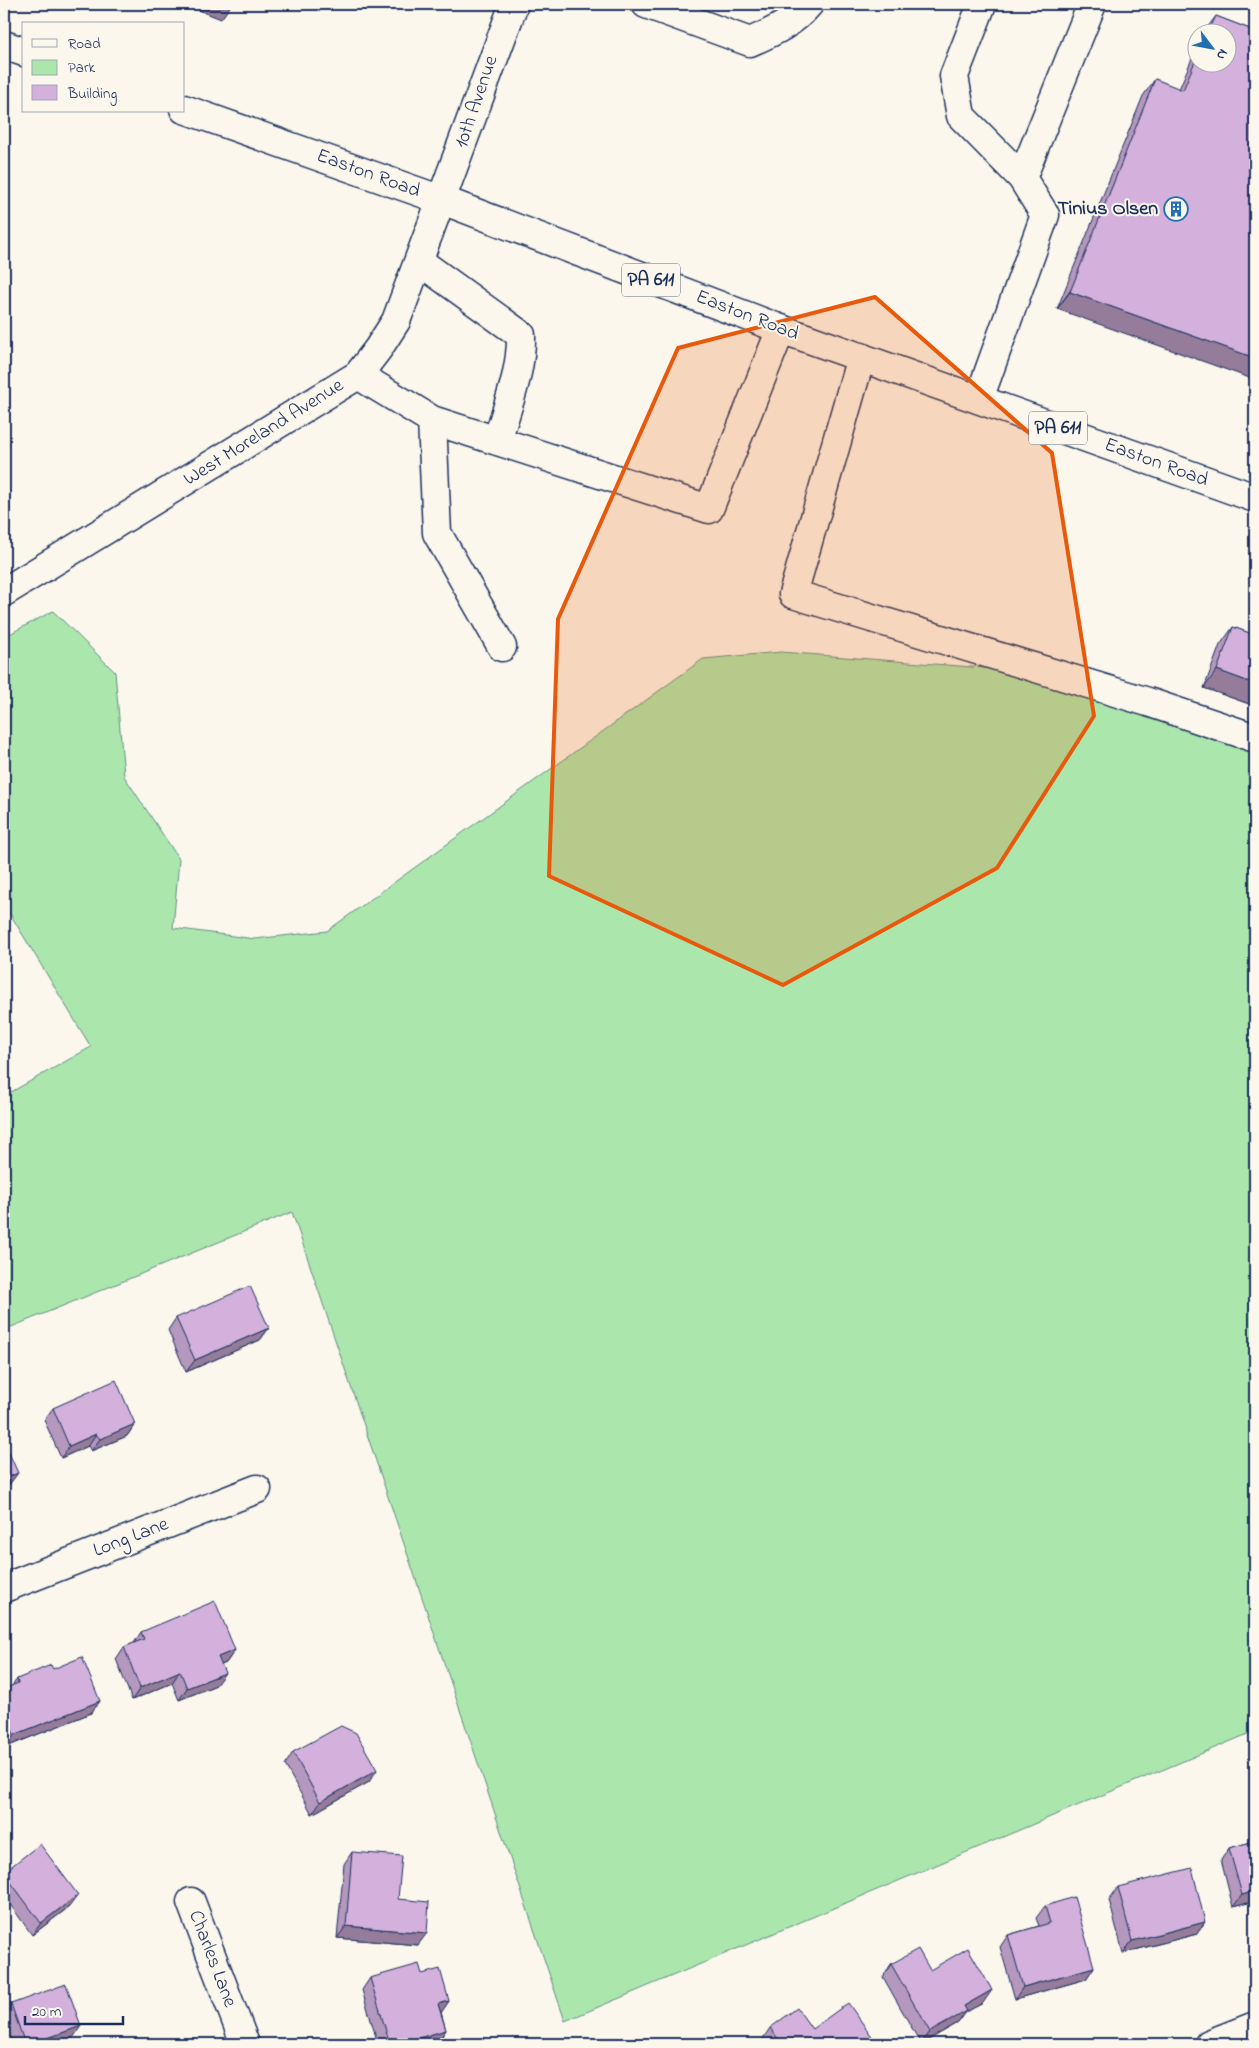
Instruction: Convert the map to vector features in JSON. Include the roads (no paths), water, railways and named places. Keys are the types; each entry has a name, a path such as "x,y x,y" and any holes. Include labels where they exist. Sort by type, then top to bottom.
{"main road":[{"name":"10th Avenue","path":"442,200 514,4"},
{"path":"646,4 750,42 782,28 809,4"},
{"path":"979,399 1045,215 1022,178 961,116 954,76 982,4"},
{"path":"1022,178 1092,4"},
{"path":"4,45 22,51"},
{"name":"Easton Road","path":"185,109 442,200 781,329 1255,498"},
{"name":"West Moreland Avenue","path":"4,592 358,375 396,321 442,200"},
{"path":"419,261 522,335 522,350 517,377 497,441"},
{"path":"358,375 432,420 708,509 781,329"},
{"path":"862,357 794,594 1148,702 1255,738"},
{"path":"432,420 437,533 502,647"},
{"name":"Long Lane","path":"4,1588 257,1489"},
{"name":"Charles Lane","path":"191,1902 245,2044"},
{"path":"1209,2044 1255,2026"}],"place":[{"name":"Tinius Olsen","path":"1176,209"}]}
